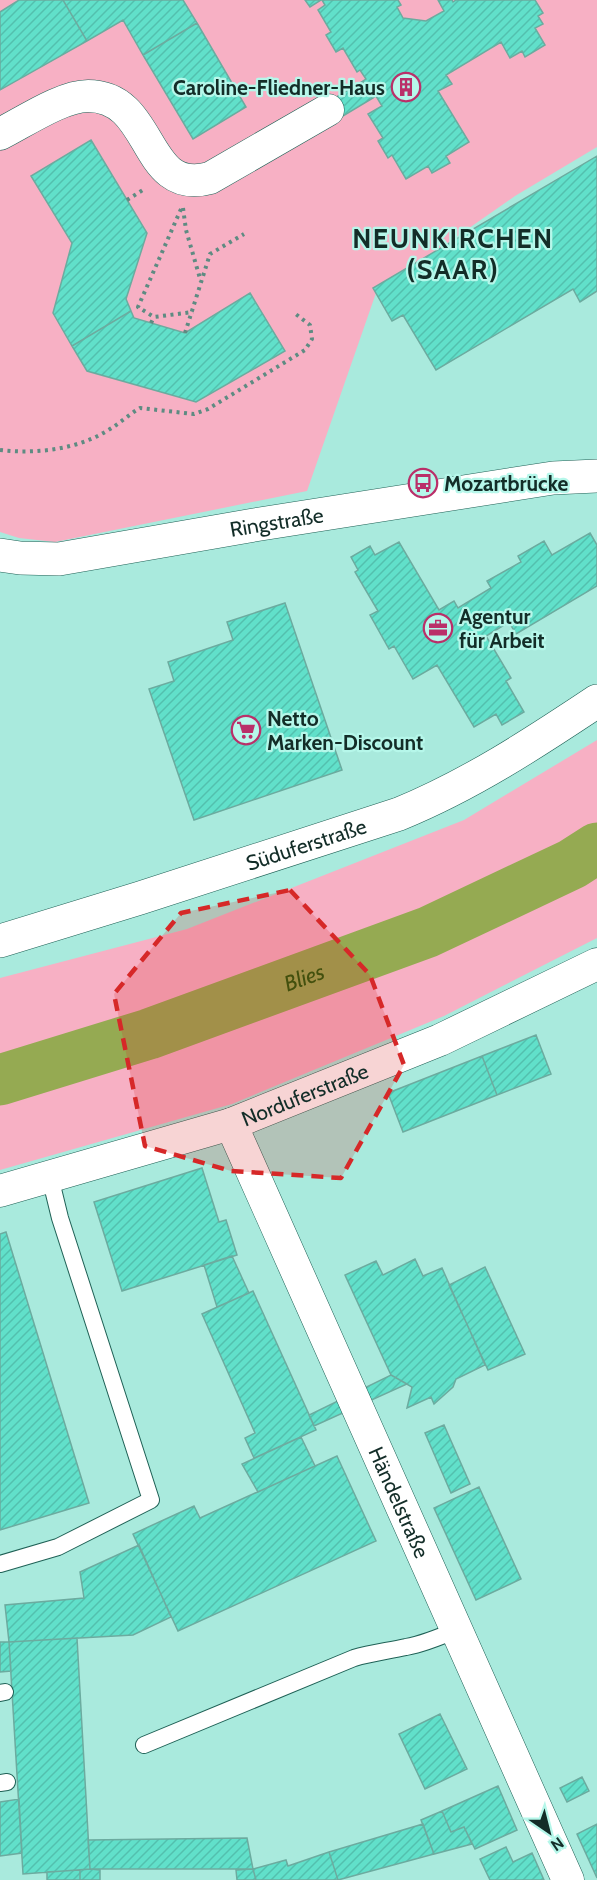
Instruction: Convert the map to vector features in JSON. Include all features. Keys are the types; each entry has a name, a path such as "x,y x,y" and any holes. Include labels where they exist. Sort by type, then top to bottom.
{"street":[{"path":"0,134 74,98 89,96 107,100 131,114 159,160 170,173 178,179 192,182 210,178 328,110"},
{"name":"Ringstraße","path":"553,478 597,464"},
{"name":"Ringstraße","path":"0,555 59,559 553,478 597,476"},
{"name":"Süduferstraße","path":"0,941 399,814 436,799 530,746 596,702"},
{"name":"Norduferstraße","path":"0,1191 231,1124 441,1040 597,964"},
{"name":"Händelstraße","path":"231,1124 568,1880"}],"lane":[{"path":"0,1564 58,1547 151,1500 60,1218 50,1177"},
{"path":"144,1745 354,1658 380,1650 415,1645 456,1630"}],"path":[{"path":"193,312 154,317 138,308 183,204 186,230 202,282"},
{"path":"185,333 210,254 244,234"},
{"path":"0,450 16,452 52,450 82,443 107,431 140,408 194,414 208,409 305,350 312,339 310,325 293,312"},
{"path":"152,323 154,317"}],"highlighted area":[{"path":"290,890 370,975 404,1065 341,1178 231,1171 145,1146 114,994 181,913"}],"shaded area":[{"path":"0,0 597,0 597,147 515,196 376,293 307,491 55,542 19,538 0,532"},
{"path":"597,740 597,938 444,1016 232,1104 0,1170 0,978 187,929 464,820"}],"building":[{"path":"19,0 63,0 87,41 0,90 0,12"},
{"path":"63,0 183,0 197,23 143,55 123,20 87,41"},
{"path":"305,0 321,0 310,7"},
{"name":"Caroline-Fliedner-Haus","path":"322,0 398,0 401,5 397,7 403,18 426,21 444,11 438,0 452,0 453,2 456,0 535,0 543,13 538,16 543,24 535,28 545,45 525,57 522,51 510,58 501,42 446,75 452,84 438,91 469,142 446,156 450,163 432,173 428,166 406,179 392,155 388,158 378,141 383,138 368,114 382,106 376,96 373,98 363,81 366,79 360,70 357,72 343,48 336,52 326,35 331,32 318,10 325,5"},
{"path":"197,23 246,107 193,139 143,55"},
{"path":"363,81 373,98 338,119 328,102"},
{"path":"91,140 147,233 126,299 131,311 72,346 53,313 72,243 31,176"},
{"path":"597,156 597,291 580,302 573,289 436,370 403,315 392,321 373,288"},
{"path":"250,293 285,351 196,402 87,371 72,346 131,311 134,318 185,333"},
{"name":"Agentur für Arbeit","path":"590,533 597,545 597,586 516,634 509,622 486,636 511,678 506,681 524,712 502,725 496,714 474,727 437,665 413,679 394,646 389,649 370,615 378,611 355,572 358,570 351,557 370,546 375,555 399,542 439,610 454,601 458,608 491,588 487,581 521,562 518,556 544,541 552,555"},
{"name":"Netto Marken-Discount","path":"285,603 342,770 194,820 149,689 174,681 168,662 233,640 227,622"},
{"path":"536,1035 551,1074 497,1095 482,1056"},
{"path":"482,1056 497,1095 403,1132 388,1093"},
{"path":"202,1168 219,1222 226,1220 237,1255 122,1291 94,1202"},
{"path":"6,1232 89,1503 0,1530 0,1234"},
{"path":"232,1256 249,1293 217,1307 204,1265"},
{"path":"415,1259 423,1276 442,1268 485,1365 456,1379 453,1387 434,1404 431,1397 407,1408 412,1387 391,1375 345,1275 376,1261 383,1275"},
{"path":"485,1267 525,1354 488,1370 449,1285"},
{"path":"253,1291 316,1430 254,1458 245,1438 255,1433 202,1314"},
{"path":"391,1375 407,1384 314,1426 309,1415"},
{"path":"444,1425 470,1484 451,1493 425,1433"},
{"path":"301,1437 315,1466 258,1492 242,1464"},
{"path":"337,1456 376,1541 178,1631 133,1534 194,1506 200,1518"},
{"path":"479,1487 521,1579 476,1600 434,1508"},
{"path":"139,1545 171,1617 133,1635 9,1642 5,1605 84,1598 80,1572"},
{"path":"77,1638 90,1869 23,1874 9,1642"},
{"path":"0,1642 9,1642 11,1671 0,1672"},
{"path":"440,1714 467,1769 425,1789 399,1734"},
{"path":"582,1777 589,1791 567,1802 560,1788"},
{"path":"498,1786 517,1830 475,1849 464,1827 451,1832 442,1811"},
{"path":"19,1799 22,1853 0,1856 0,1802"},
{"path":"442,1811 451,1832 464,1827 472,1844 434,1854 421,1820"},
{"path":"423,1824 434,1854 338,1880 329,1852"},
{"path":"597,1824 597,1878 577,1834"},
{"path":"247,1838 253,1869 90,1869 88,1840"},
{"path":"506,1847 513,1862 532,1853 544,1880 490,1880 480,1859"},
{"path":"329,1852 338,1880 256,1880 253,1869 286,1860 288,1866"},
{"path":"253,1869 256,1880 237,1880 236,1870"},
{"path":"80,1870 100,1870 100,1880 80,1880"},
{"path":"80,1870 80,1880 47,1880 47,1872"}],"waterway":[{"name":"Blies","path":"0,1080 149,1034 428,932 572,864 597,848"}],"place":[{"name":"Caroline-Fliedner-Haus","path":"406,87"},
{"name":"Mozartbrücke","path":"423,483"},
{"name":"Agentur für Arbeit","path":"438,628"},
{"name":"Netto Marken-Discount","path":"246,730"}],"district":[{"name":"NEUNKIRCHEN (SAAR)","path":"453,254"}]}
